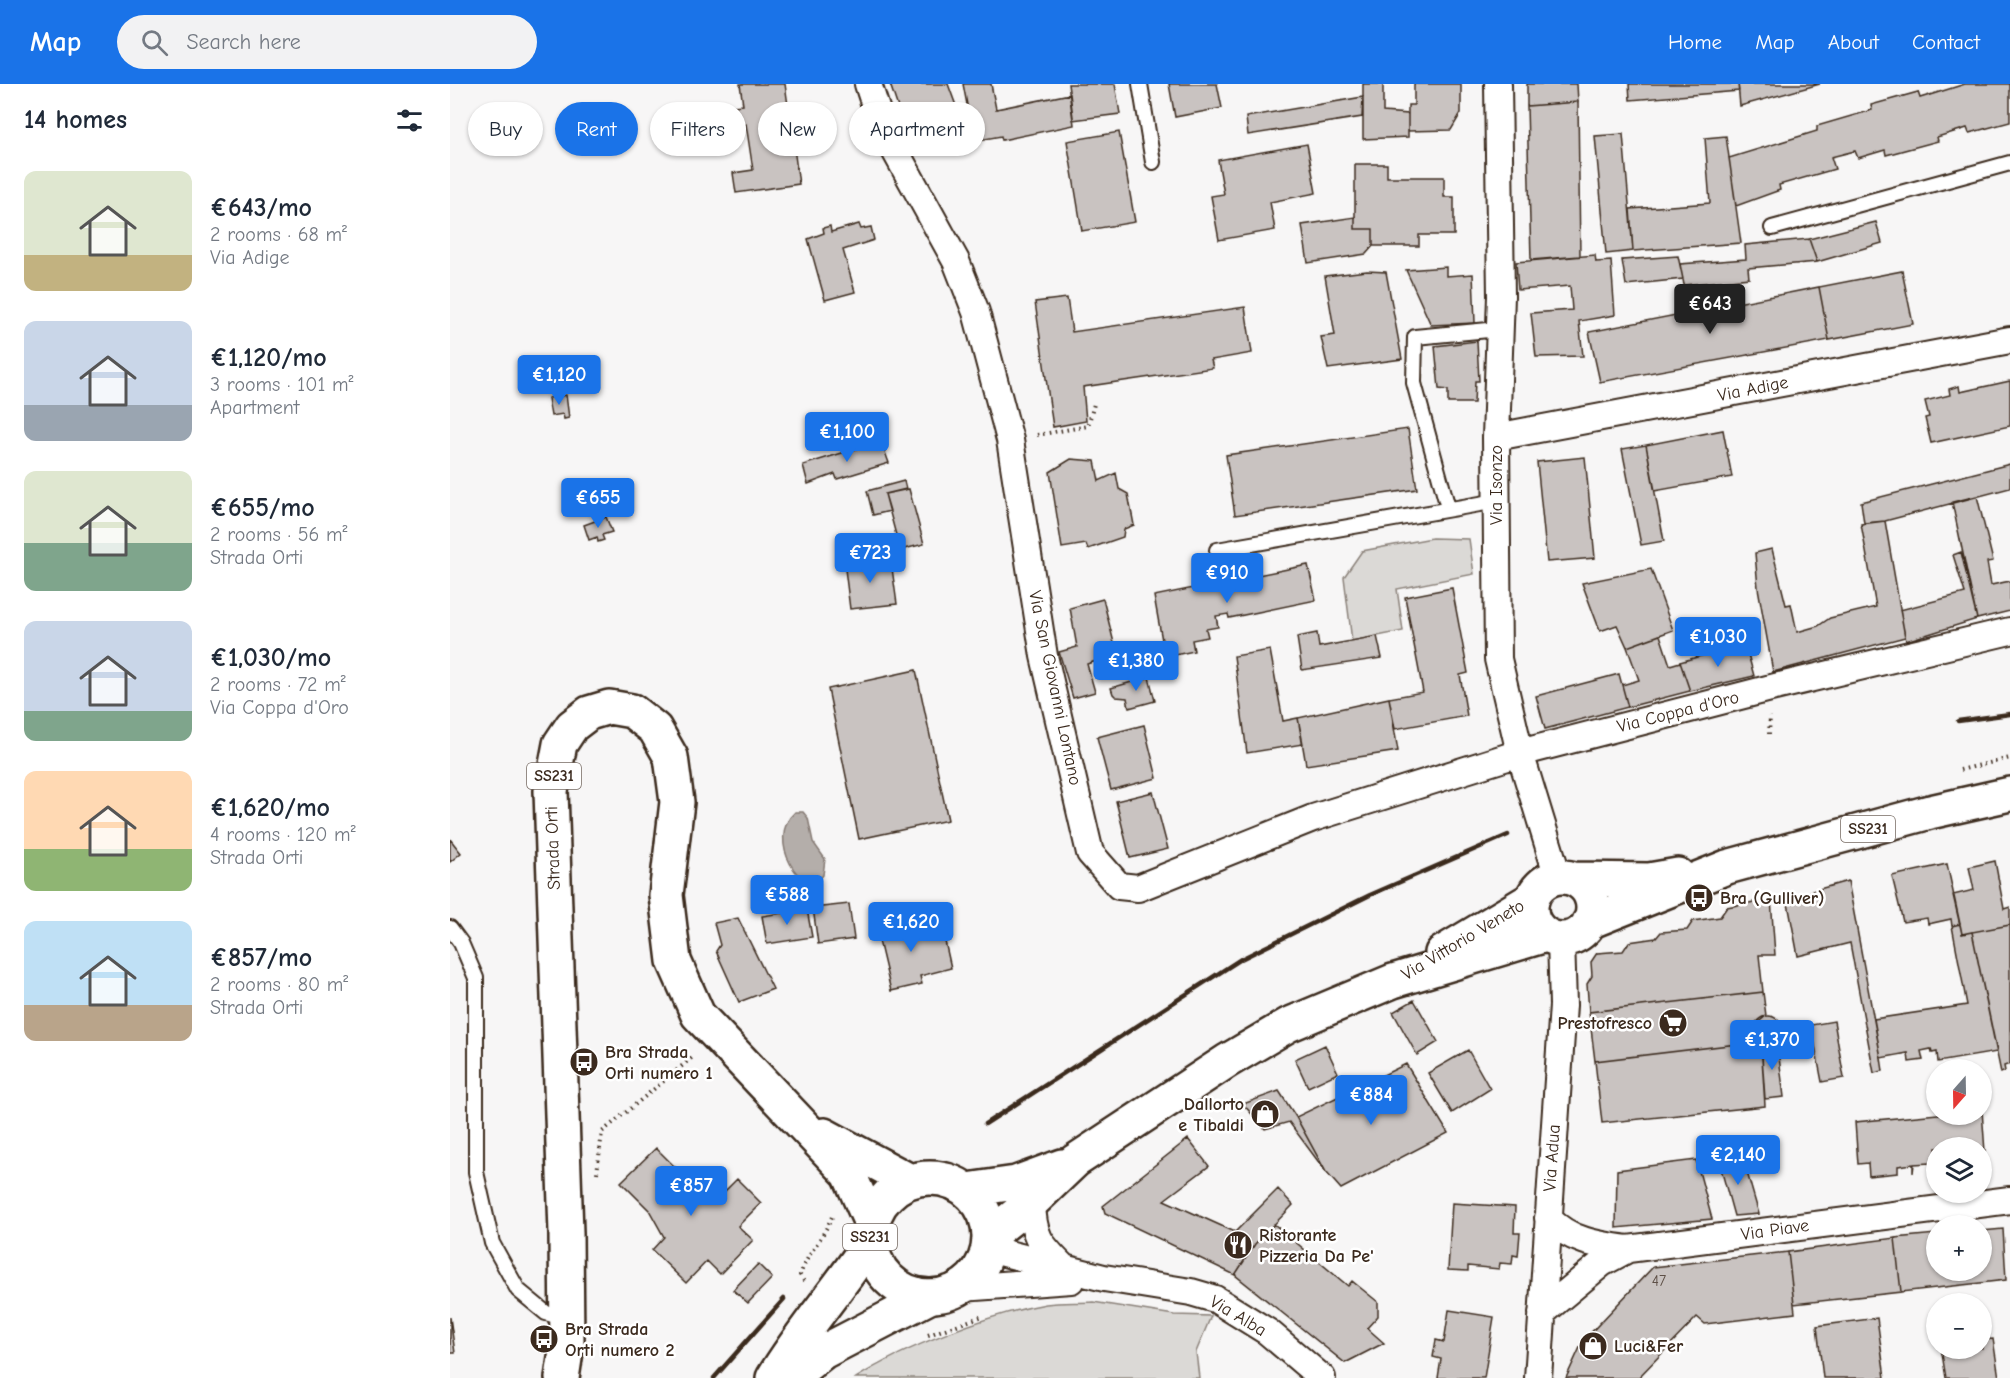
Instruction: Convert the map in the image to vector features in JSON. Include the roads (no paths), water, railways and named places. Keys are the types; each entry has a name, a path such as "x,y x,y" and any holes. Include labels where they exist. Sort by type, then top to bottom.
{"main road":[{"name":"Strada Orti","path":"562,1378 567,1345 566,1233 551,790 560,744 572,726 589,713 609,707 632,711 655,729 671,757 677,802 666,895 674,961 698,1015 807,1127 849,1174 871,1233"},
{"name":"SS231","path":"1532,899 1544,882 1566,878 1649,880 1727,867 1930,812 2010,794"},
{"name":"SS231","path":"1554,937 1575,936 1590,922 1727,867"},
{"path":"1566,878 1589,892 1593,913 1590,922"},
{"path":"1532,899 1533,920 1554,937"},
{"name":"Via Vittorio Veneto","path":"1393,981 1532,899"},
{"name":"Via Vittorio Veneto","path":"988,1243 1075,1161 1227,1061 1288,1025 1393,981 1554,937"},
{"name":"Strada Orti","path":"807,1127 910,1180"},
{"name":"Via Vittorio Veneto","path":"967,1191 1016,1184 1075,1161"},
{"name":"SS231","path":"967,1191 949,1180 930,1177 910,1180 892,1190 879,1205 871,1233 874,1260 884,1275 897,1287 914,1294 946,1292 978,1271 988,1243"},
{"path":"967,1191 979,1203 986,1219 988,1243"},
{"path":"773,1378 796,1340 847,1277 871,1233"},
{"path":"790,1378 823,1352 946,1292"}],"street":[{"name":"Via San Giovanni Lontano","path":"867,84 882,126 956,261 976,312 1010,440 1044,656 1090,853 1119,886 1138,888 1313,818 1521,753"},
{"name":"Via Isonzo","path":"1498,84 1501,296 1496,436 1498,659 1521,753 1566,878"},
{"name":"Via Adige","path":"1496,436 2010,340"},
{"name":"Via Coppa d'Oro","path":"1521,753 1771,688 2010,631"},
{"name":"Via Adua","path":"1538,1378 1563,1005 1554,937"},
{"name":"Via Piave","path":"1548,1218 1570,1236 1597,1245 1628,1249 2010,1200"},
{"path":"1032,1202 1033,1226 1040,1241 1065,1269"},
{"name":"Via Alba","path":"988,1243 1065,1269 1104,1278 1191,1292 1215,1299 1268,1332 1322,1378"},
{"path":"1542,1313 1602,1263 1628,1249"},
{"name":"Via Alba","path":"946,1292 1104,1278"}],"lane":[{"path":"1140,84 1153,162"},
{"path":"1772,228 2010,163"},
{"path":"1448,508 1414,383 1415,337 1499,329"},
{"path":"1216,550 1497,501"},
{"path":"450,928 461,944 476,978 476,1172 492,1243 518,1290 546,1313 566,1319"}],"railway":[{"path":"1958,721 2010,714"},
{"path":"985,1124 1241,959 1370,895 1508,835"},
{"path":"714,1378 784,1299"}],"place":[{"name":"Bra (Gulliver)","path":"1699,898"},
{"name":"Prestofresco","path":"1673,1023"},
{"name":"Bra Strada Orti numero 1","path":"584,1062"},
{"name":"Dallorto e Tibaldi","path":"1265,1114"},
{"name":"Ristorante Pizzeria Da Pe'","path":"1238,1245"},
{"name":"Bra Strada Orti numero 2","path":"544,1339"},
{"name":"Luci&Fer","path":"1593,1346"}]}
